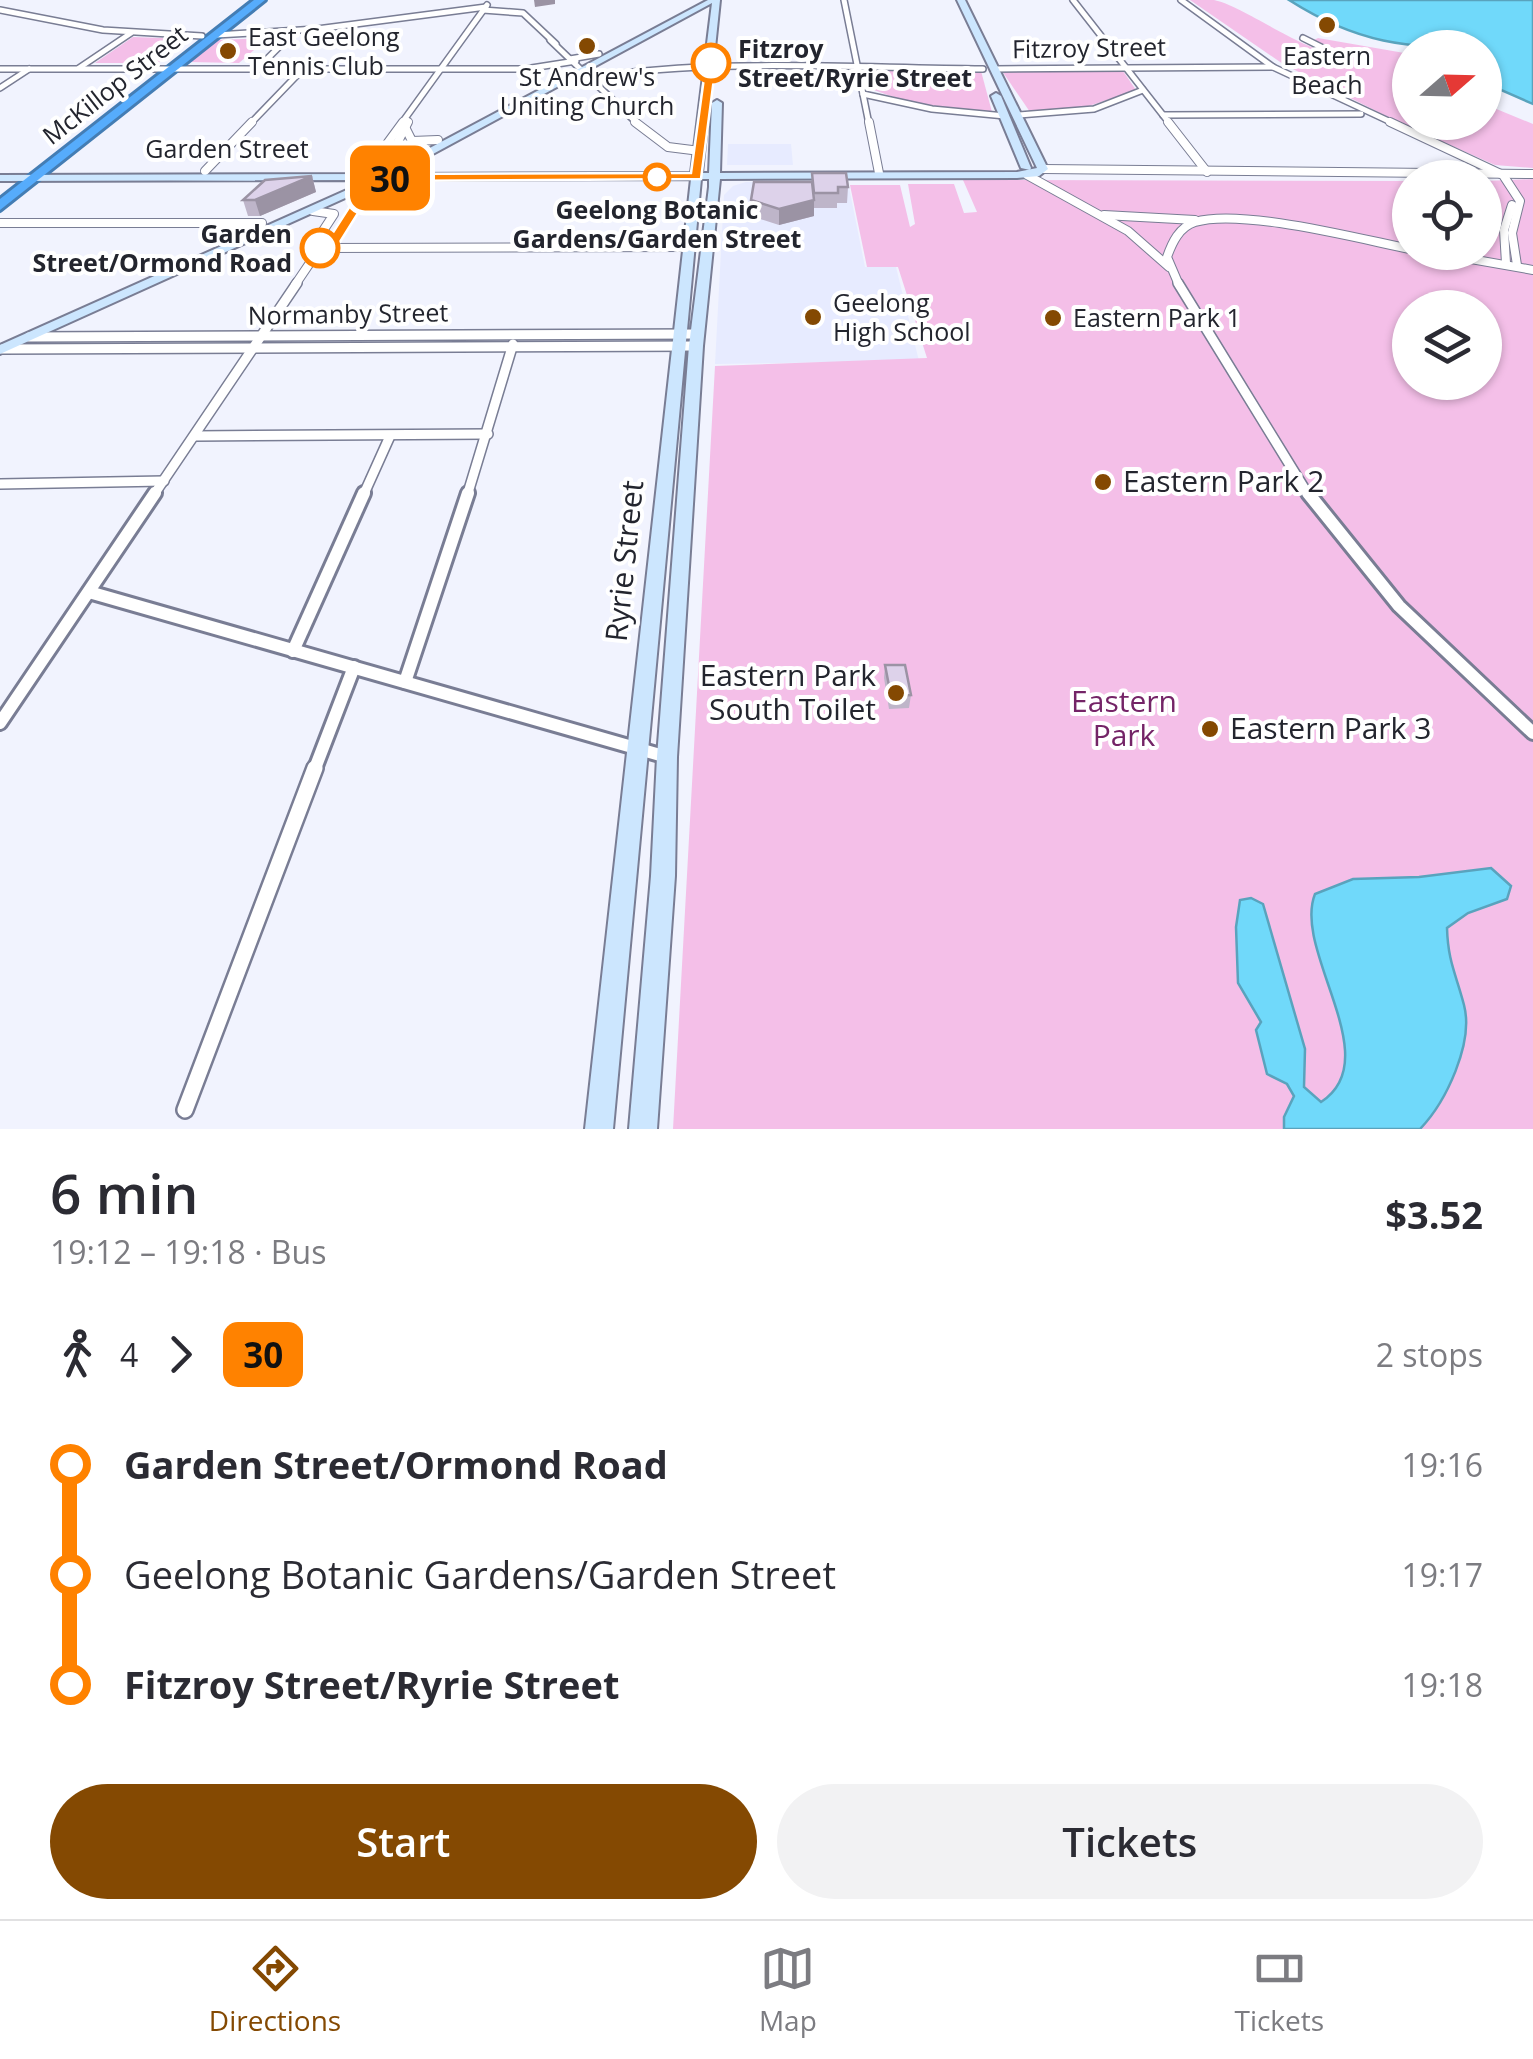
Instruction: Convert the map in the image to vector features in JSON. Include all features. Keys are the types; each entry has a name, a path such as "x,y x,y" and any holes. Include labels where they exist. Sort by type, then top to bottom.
{"highway":[{"name":"McKillop Street","path":"212,34 248,0"},
{"name":"McKillop Street","path":"0,206 31,175 166,68 260,0"},
{"name":"McKillop Street","path":"0,193 31,175"}],"street":[{"path":"600,57 700,0"},
{"path":"0,345 262,223 377,175 714,0"},
{"name":"Ryrie Street","path":"599,1129 636,749 687,340 714,178 714,0"},
{"name":"Ryrie Street","path":"642,1129 663,876 688,246 726,0"},
{"path":"844,0 879,173"},
{"path":"952,0 1016,138 1027,172 1147,244 1170,267 1312,500 1400,606 1533,733"},
{"path":"961,0 1042,170 1064,194"},
{"path":"1072,0 1207,172"},
{"path":"1181,0 1273,67 1464,160"},
{"path":"1,10 14,3"},
{"path":"1,10 130,33 168,35 294,33 485,8 516,13 662,143 700,151"},
{"path":"377,175 412,114 485,8"},
{"path":"689,12 715,16"},
{"path":"79,68 130,33"},
{"path":"258,68 294,33"},
{"path":"1302,38 1323,48"},
{"name":"Fitzroy Street","path":"600,57 629,67"},
{"name":"Fitzroy Street","path":"0,68 1273,67"},
{"path":"0,88 30,68"},
{"path":"205,171 304,68"},
{"name":"Fitzroy Street","path":"506,68 666,68"},
{"name":"Fitzroy Street","path":"525,69 556,80 579,68"},
{"path":"29,337 313,211 438,140 556,80"},
{"path":"863,94 932,110 1018,116 1089,110 1121,102 1143,90"},
{"path":"0,723 320,248 335,239 350,219 412,114"},
{"path":"1163,115 1366,114"},
{"path":"406,129 412,141 438,140"},
{"path":"1016,138 1030,138"},
{"name":"Garden Street","path":"31,175 205,171 377,175 697,173 714,178 754,174 1042,170 1060,175 1392,172"},
{"name":"Garden Street","path":"1502,172 1533,173"},
{"name":"Garden Street","path":"0,175 325,174"},
{"path":"1502,182 1512,201 1504,230 1506,263"},
{"path":"1502,184 1520,201 1512,234 1517,265"},
{"path":"313,211 332,212 317,240 320,248"},
{"path":"1100,215 1277,227 1392,246"},
{"path":"331,219 350,219"},
{"path":"1170,267 1168,255 1174,239 1191,224 1206,221"},
{"path":"0,224 262,223"},
{"path":"320,248 704,246"},
{"path":"1502,262 1533,270"},
{"name":"Normanby Street","path":"0,345 29,337 255,342 687,340"},
{"path":"139,348 148,338"},
{"path":"406,682 488,434 514,341"},
{"name":"Normanby Street","path":"0,345 139,348 255,342"},
{"path":"195,436 488,434"},
{"path":"294,650 390,436"},
{"path":"0,484 164,481"},
{"path":"89,592 667,757"},
{"path":"185,1110 354,667"}],"shaded area":[{"path":"728,144 791,144 793,165 727,165"},
{"name":"Geelong High School","path":"746,182 848,182 865,267 896,267 919,361 715,364 724,195 733,186"}],"green space":[{"path":"1190,0 1227,4 1325,51 1336,51 1314,40 1392,51 1392,119 1283,64"},
{"path":"133,37 188,39 158,63 95,63"},
{"name":"East Geelong Tennis Club","path":"268,38 239,63 189,62 217,40"},
{"path":"869,68 981,71 992,112 917,103 874,90"},
{"path":"1002,71 1123,71 1136,90 1089,106 1030,112"},
{"path":"1502,111 1533,124 1533,168 1484,160 1439,140 1502,140"},
{"name":"Eastern Park","path":"1533,179 1533,1129 673,1129 715,366 927,358 898,267 867,267 850,185 900,185 910,227 915,224 908,184 954,184 964,213 977,212 963,180 1392,181 1392,270 1502,270 1502,180"}],"water":[{"path":"1289,0 1533,0 1533,104 1502,90 1502,30 1392,30 1392,42 1361,35"},
{"path":"1491,868 1511,886 1507,899 1468,913 1447,928 1464,1005 1465,1037 1456,1071 1430,1117 1420,1129 1284,1129 1284,1117 1294,1096 1287,1084 1267,1074 1256,1030 1261,1022 1238,983 1236,927 1240,900 1251,898 1263,904 1305,1049 1304,1087 1321,1102 1339,1083 1345,1059 1342,1032 1311,918 1315,894 1353,879 1419,877"}],"building":[{"path":"409,168 403,179 392,179 384,193 364,193 379,170"},
{"path":"812,173 846,173 848,187 838,187 838,193 814,193"},
{"path":"312,176 255,200 243,200 265,180"},
{"path":"754,182 812,182 814,200 779,209 751,200"},
{"path":"885,665 905,665 911,695 891,696"}],"bus line":[{"name":"30","path":"320,248 335,239 370,184 381,178 697,176 711,63"}],"place":[{"name":"Eastern Beach","path":"1327,25"},
{"name":"St Andrew's Uniting Church","path":"587,46"},
{"name":"East Geelong Tennis Club","path":"228,51"},
{"name":"Fitzroy Street/Ryrie Street","path":"711,63"},
{"name":"Geelong Botanic Gardens/Garden Street","path":"657,177"},
{"name":"Garden Street/Ormond Road","path":"320,248"},
{"name":"Geelong High School","path":"813,317"},
{"name":"Eastern Park 1","path":"1053,318"},
{"name":"Eastern Park 2","path":"1103,482"},
{"name":"Eastern Park South Toilet","path":"896,693"},
{"name":"Eastern Park 3","path":"1210,729"}]}
